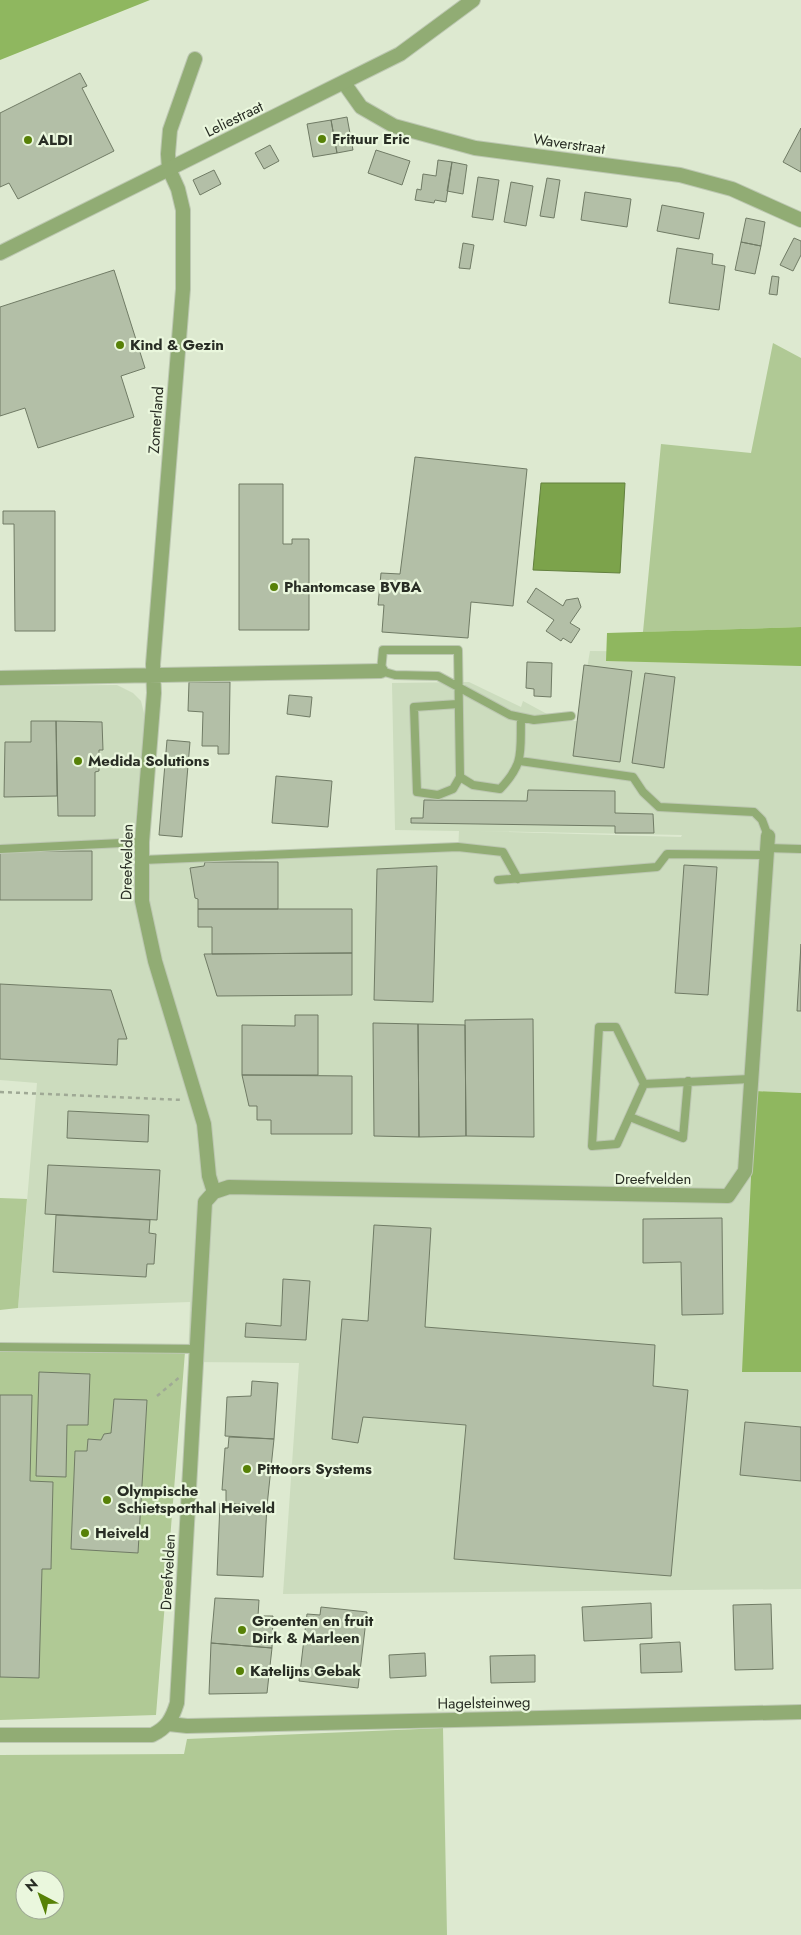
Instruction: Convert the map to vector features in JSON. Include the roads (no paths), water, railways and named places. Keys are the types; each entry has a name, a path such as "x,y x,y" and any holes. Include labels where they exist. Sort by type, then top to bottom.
{"street":[{"name":"Leliestraat","path":"0,253 400,54 473,0"},
{"path":"169,169 170,130 195,59"},
{"name":"Waverstraat","path":"344,83 361,107 394,126 475,148 680,175 732,188 801,220"},
{"name":"Zomerland","path":"154,677 183,289 183,210 178,189 169,169"},
{"path":"0,678 154,677 173,673 381,671"},
{"name":"Dreefvelden","path":"154,677 142,842 142,901 147,929 204,1124 209,1176 214,1192"},
{"name":"Dreefvelden","path":"169,1724 177,1704 198,1355 205,1202 214,1192 229,1187 728,1196 745,1171 767,847"},
{"name":"Hagelsteinweg","path":"169,1724 187,1726 801,1712"},
{"path":"0,1735 152,1735 169,1724"}],"lane":[{"path":"458,704 414,707 417,792 438,795 453,789 460,777 458,704 458,687 458,650 383,650 381,671 396,674 438,676 458,687 510,715 521,718 534,720 571,716"},
{"path":"460,777 473,785 500,789 514,774 520,761 521,718"},
{"path":"520,761 633,777 643,792 659,807 754,812 762,820 767,847"},
{"path":"0,849 142,842"},
{"path":"142,860 458,847 503,852 518,879"},
{"path":"498,880 657,867 667,854 767,847 801,849"},
{"path":"599,1027 616,1027 644,1084 617,1144 592,1146 599,1027"},
{"path":"644,1084 750,1079"},
{"path":"630,1117 683,1138 688,1081"},
{"path":"0,1347 198,1355"}],"place":[{"name":"Frituur Eric","path":"322,139"},
{"name":"ALDI","path":"28,140"},
{"name":"Kind & Gezin","path":"120,345"},
{"name":"Phantomcase BVBA","path":"274,587"},
{"name":"Medida Solutions","path":"78,761"},
{"name":"Pittoors Systems","path":"247,1469"},
{"name":"Olympische Schietsporthal Heiveld","path":"107,1500"},
{"name":"Heiveld","path":"85,1533"},
{"name":"Groenten en fruit Dirk & Marleen","path":"242,1630"},
{"name":"Katelijns Gebak","path":"240,1671"}]}
